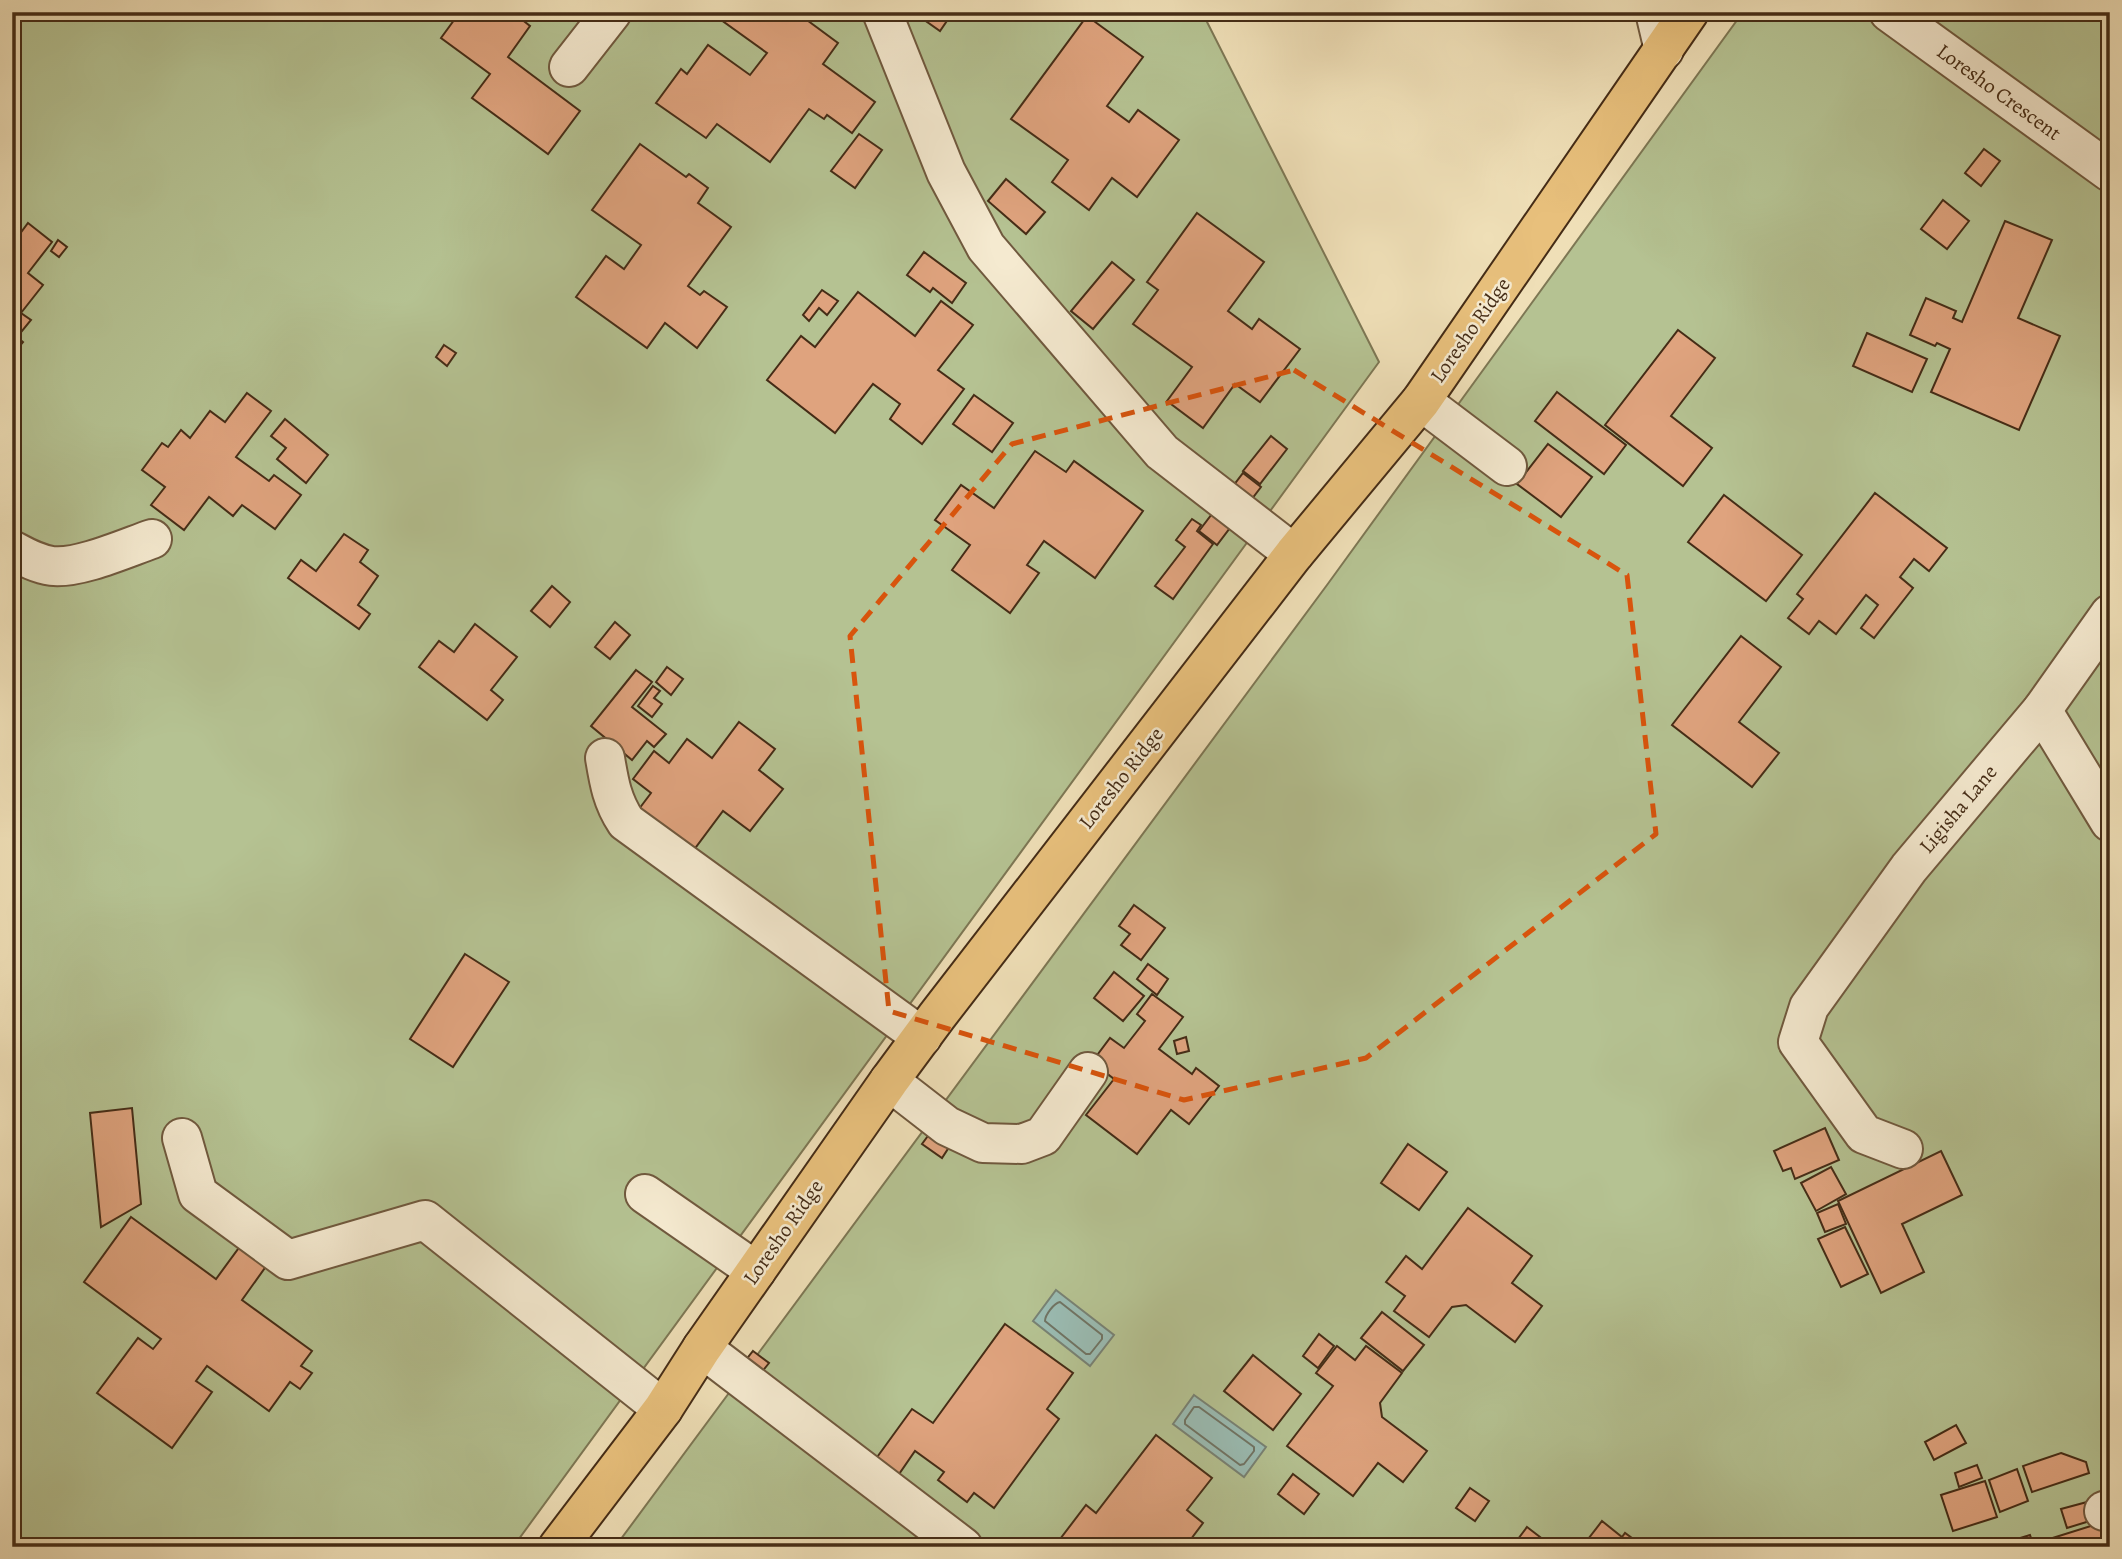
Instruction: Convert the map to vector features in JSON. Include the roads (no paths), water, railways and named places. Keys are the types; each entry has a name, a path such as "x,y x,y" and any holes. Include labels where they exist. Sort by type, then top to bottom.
{"main road":[{"name":"Loresho Ridge","path":"558,1547 663,1409 702,1348 937,1016 1294,554 1421,401 1689,12"}],"street":[{"path":"569,67 612,12"},
{"path":"882,12 946,172 986,247 1162,452 1294,554"},
{"path":"1655,12 1664,50"},
{"name":"Loresho Crescent","path":"1889,12 2110,172"},
{"path":"1421,401 1507,466"},
{"path":"12,550 34,561 55,566 86,561 152,539"},
{"name":"Ligisha Lane","path":"1903,1149 1864,1134 1798,1042 1809,1007 1909,868 2042,710 2110,614"},
{"path":"2042,710 2110,822"},
{"path":"605,758 616,807 626,822 922,1037"},
{"path":"889,1081 947,1126 982,1143 1021,1144 1043,1136 1088,1072"},
{"path":"182,1138 198,1194 288,1260 425,1220 663,1409"},
{"path":"645,1194 756,1271"},
{"path":"702,1348 963,1547"}],"water":[{"path":"1056,1290 1114,1335 1090,1366 1033,1321"},
{"path":"1194,1395 1266,1447 1244,1477 1173,1424"}]}
